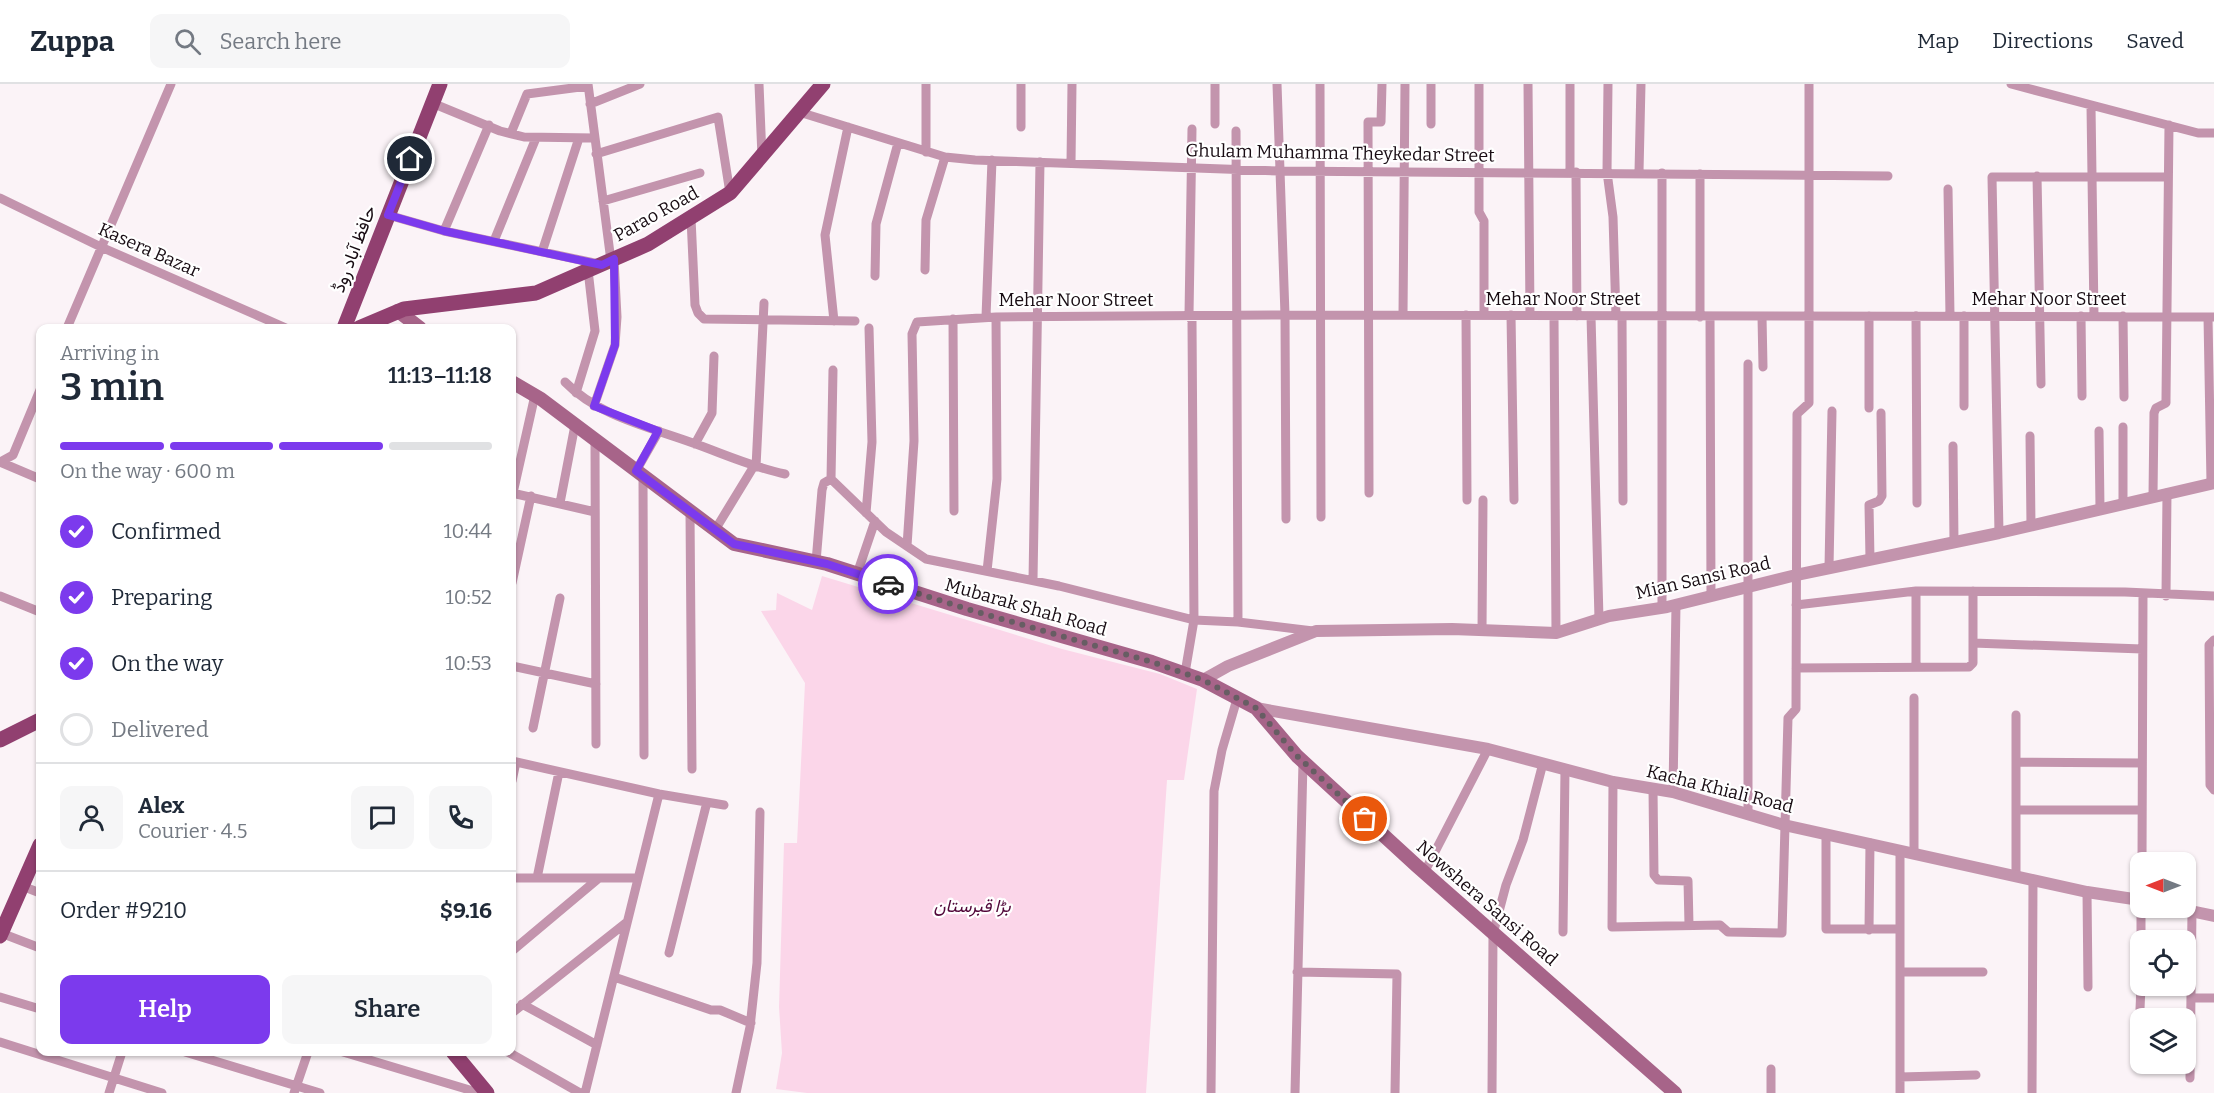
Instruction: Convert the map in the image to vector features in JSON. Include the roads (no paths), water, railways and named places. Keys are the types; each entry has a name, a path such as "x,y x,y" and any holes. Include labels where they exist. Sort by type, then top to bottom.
{"main road":[{"name":"حافظ آباد روڈ","path":"346,324 440,84"},
{"name":"Parao Road","path":"368,324 398,311 536,293 648,244 730,193 823,84"},
{"path":"398,311 415,324"},
{"name":"Mubarak Shah Road","path":"516,384 576,425 734,544 816,562 1185,673 1256,708"},
{"name":"Nowshera Sansi Road","path":"1256,708 1303,762 1424,873 1675,1093"},
{"path":"0,740 36,722"},
{"path":"1,934 36,853"},
{"path":"456,1056 477,1089"}],"street":[{"path":"69,324 171,84"},
{"path":"590,104 640,84"},
{"path":"759,84 762,157"},
{"path":"926,84 926,152"},
{"path":"1021,84 1022,127"},
{"path":"1071,163 1072,84"},
{"path":"1215,84 1215,124"},
{"path":"1277,84 1285,315 1286,519"},
{"path":"1320,84 1321,517"},
{"path":"1370,493 1367,315 1368,122 1382,122 1382,84"},
{"path":"1403,315 1405,84"},
{"path":"1431,84 1431,124"},
{"path":"1479,84 1479,212 1484,221 1484,315"},
{"path":"1528,84 1530,315"},
{"path":"1570,84 1577,316"},
{"path":"1608,84 1607,172 1613,218 1619,316 1623,501"},
{"path":"1639,172 1641,84"},
{"path":"1613,782 1612,927 1720,925 1728,932 1782,933 1788,718 1796,709 1797,414 1809,403 1809,84"},
{"path":"2011,84 2212,135"},
{"path":"511,133 527,94 588,85 603,201 603,264 595,331 576,393"},
{"path":"432,103 511,133 536,138 595,138"},
{"path":"2091,106 2094,176 2094,316"},
{"name":"Ghulam Muhamma Theykedar Street","path":"799,112 945,157 992,160 1279,171 1639,172 1888,176"},
{"path":"597,154 718,117 730,193"},
{"path":"2153,496 2154,413 2156,408 2166,404 2169,124"},
{"path":"444,231 489,126"},
{"path":"834,321 825,235 848,128"},
{"path":"1185,673 1194,620 1192,321 1189,315 1192,129"},
{"path":"1236,130 1238,622"},
{"path":"494,241 536,138"},
{"path":"542,252 579,138"},
{"path":"875,276 876,224 898,143"},
{"path":"925,270 926,220 945,157"},
{"path":"987,571 997,479 991,317 992,160"},
{"path":"1033,580 1040,162"},
{"path":"603,201 700,173"},
{"path":"1662,173 1662,607"},
{"path":"1700,174 1711,596"},
{"path":"2037,176 2041,384"},
{"path":"1999,533 1992,177 2168,177"},
{"path":"1948,189 1950,316"},
{"name":"Kasera Bazar","path":"0,198 101,247 277,324"},
{"path":"388,215 444,231 603,264"},
{"path":"691,218 694,295 698,314 712,320 855,321"},
{"path":"594,406 615,345 603,264"},
{"path":"715,530 755,467 764,303"},
{"name":"Mehar Noor Street","path":"907,546 914,441 913,326 917,322 991,317 1189,315 2211,317"},
{"path":"1466,315 1467,500"},
{"path":"1511,315 1514,500"},
{"path":"1554,316 1556,633"},
{"path":"1591,316 1599,619"},
{"path":"1762,316 1763,368"},
{"path":"1869,316 1869,408"},
{"path":"1916,316 1917,503"},
{"path":"1964,316 1964,406"},
{"path":"2081,316 2082,396"},
{"path":"2123,316 2124,397"},
{"path":"2211,317 2212,483"},
{"path":"953,319 954,511"},
{"path":"866,513 872,442 869,328"},
{"path":"695,444 712,412 714,356"},
{"path":"1748,364 1748,815"},
{"path":"833,370 831,479 875,521 926,559 1033,580 1194,620 1238,622 1316,631"},
{"path":"565,382 594,406 755,467 785,474"},
{"path":"516,476 535,395"},
{"path":"0,462 13,455 36,400"},
{"path":"1829,568 1832,411"},
{"path":"1870,559 1869,505 1879,501 1882,496 1881,413"},
{"path":"560,503 576,425"},
{"path":"2123,427 2123,503"},
{"path":"644,755 640,474 658,431"},
{"path":"2099,431 2100,509"},
{"path":"2030,436 2031,526"},
{"path":"595,440 597,744"},
{"path":"1953,446 1954,542"},
{"path":"0,462 36,477"},
{"path":"816,562 822,490 824,483 831,479"},
{"name":"Mian Sansi Road","path":"1203,680 1228,666 1316,631 1556,633 1599,619 2031,526 2212,483"},
{"path":"2166,596 2167,493"},
{"path":"516,494 595,512"},
{"path":"516,565 531,496"},
{"path":"1482,631 1484,500"},
{"path":"690,512 692,769"},
{"path":"857,574 875,521"},
{"path":"1796,605 1916,591 2214,596"},
{"path":"1916,591 1916,667"},
{"path":"1796,668 1969,667 1973,663 1973,591"},
{"path":"2142,852 2143,594"},
{"path":"0,596 36,610"},
{"path":"532,728 560,597"},
{"path":"1673,792 1676,604"},
{"path":"2214,640 2209,645 2210,785 2214,790"},
{"path":"1973,643 2142,649"},
{"path":"516,667 596,684"},
{"path":"1914,698 1914,852"},
{"path":"1211,1093 1214,791 1222,750 1237,699"},
{"name":"Kacha Khiali Road","path":"1256,708 1488,749 1613,782 1673,792 1784,825 1914,852 2016,877 2130,898"},
{"path":"2016,715 2016,877"},
{"path":"1424,873 1488,749"},
{"path":"516,762 658,794 724,805"},
{"path":"1295,1093 1303,762"},
{"path":"2016,762 2142,763"},
{"path":"1492,1093 1493,934 1506,885 1521,848 1544,763"},
{"path":"1563,932 1565,769"},
{"path":"537,878 560,772"},
{"path":"1653,789 1654,875 1658,880 1688,881 1689,925"},
{"path":"585,1093 658,794"},
{"path":"669,953 707,802"},
{"path":"2017,810 2142,810"},
{"path":"736,1093 751,1023 757,963 760,813"},
{"path":"1826,834 1826,929 1900,929"},
{"path":"1869,930 1870,843"},
{"path":"1900,850 1900,1093"},
{"path":"516,878 638,878"},
{"path":"516,948 599,878"},
{"path":"2032,1093 2033,880"},
{"path":"22,886 36,891"},
{"path":"2087,892 2088,987"},
{"path":"2196,912 2214,916"},
{"path":"2190,1078 2192,918"},
{"path":"516,1009 627,922"},
{"path":"1,934 36,947"},
{"path":"1297,972 1397,974 1395,1093"},
{"path":"1900,972 1983,972"},
{"path":"614,976 711,1010 720,1010 751,1023"},
{"path":"0,997 36,1007"},
{"path":"2191,998 2214,998"},
{"path":"522,1004 597,1045"},
{"path":"0,1042 36,1053"},
{"path":"46,1056 162,1093"},
{"path":"109,1093 121,1056"},
{"path":"197,1056 296,1089 320,1093"},
{"path":"296,1089 307,1056"},
{"path":"357,1056 477,1089"},
{"path":"515,1056 580,1093"},
{"path":"1771,1069 1771,1093"},
{"path":"1900,1077 1976,1076"}],"park label":[{"name":"بڑا قبرستان","path":"972,906"}]}
